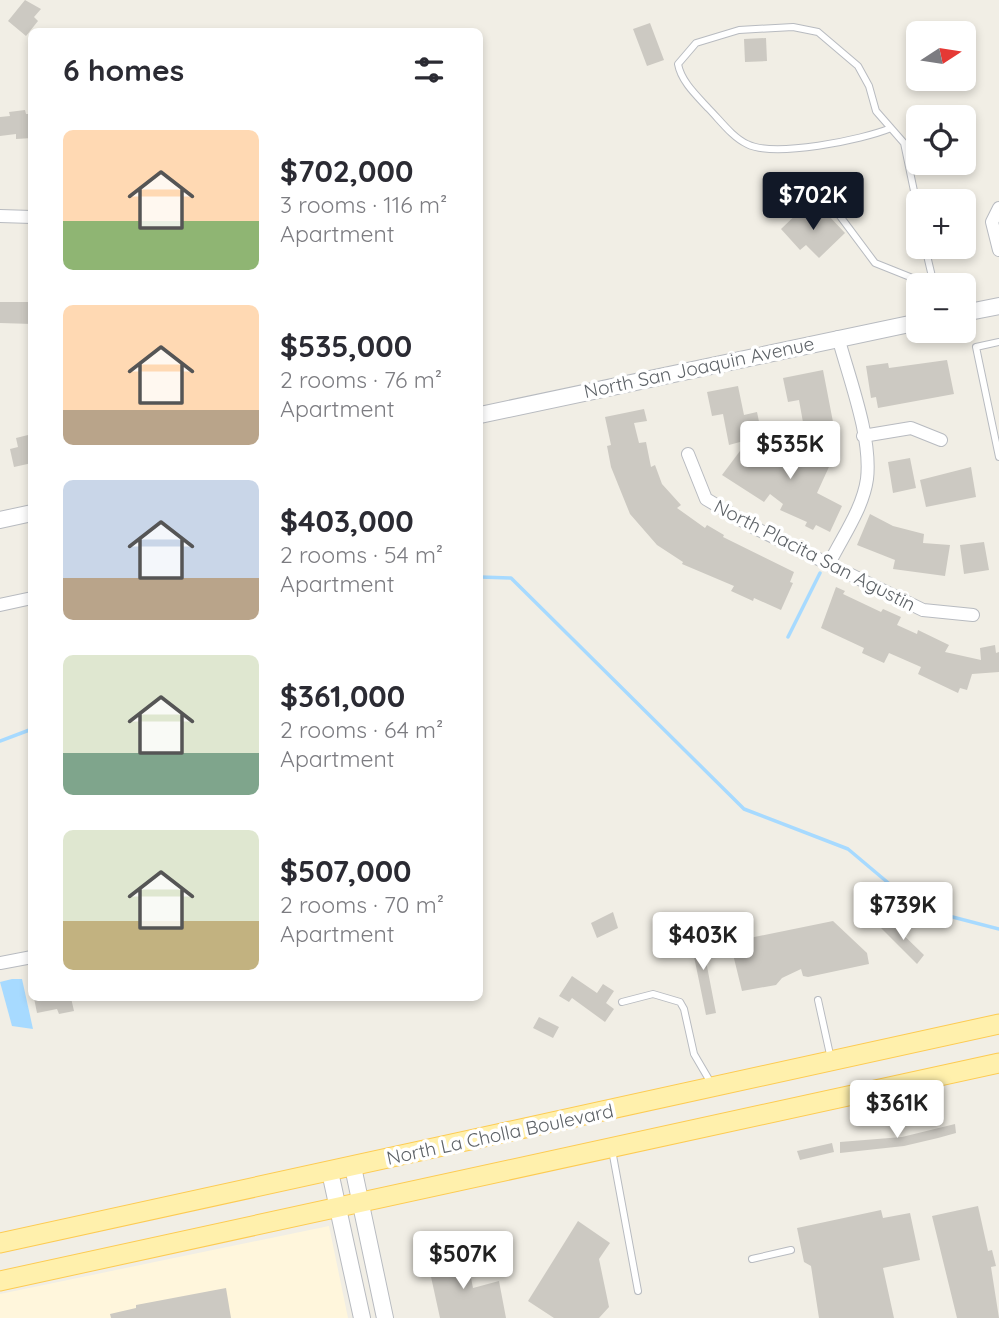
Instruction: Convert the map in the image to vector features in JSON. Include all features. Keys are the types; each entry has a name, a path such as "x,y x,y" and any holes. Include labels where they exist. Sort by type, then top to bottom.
{"main road":[{"name":"North La Cholla Boulevard","path":"0,1244 999,1024"},
{"name":"North La Cholla Boulevard","path":"0,1281 999,1063"}],"street":[{"path":"999,208 992,222 999,250"},
{"path":"0,216 28,217"},
{"path":"976,311 999,306"},
{"name":"North San Joaquin Avenue","path":"483,414 906,324"},
{"path":"830,562 861,502 867,479 863,436 838,337"},
{"path":"863,436 911,428 941,440"},
{"name":"North Placita San Agustin","path":"688,454 706,499 755,528 830,562 923,610 973,615"},
{"path":"0,520 28,514"},
{"path":"0,605 28,599"},
{"path":"0,963 28,958"},
{"path":"353,1167 385,1318"},
{"path":"330,1172 362,1318"}],"lane":[{"path":"891,128 872,135 779,149 753,147 737,137 697,97 686,83 678,64 696,43 739,30 767,27 812,30 832,42 858,66 869,86 876,111 891,128 904,143 914,189"},
{"path":"822,192 875,263 906,275"},
{"path":"999,342 976,346 999,457"},
{"path":"622,1002 653,994 680,1002 694,1054 714,1087"},
{"path":"818,1000 832,1061"},
{"path":"612,1148 638,1291"},
{"path":"752,1259 792,1250"}],"shaded area":[{"path":"329,1226 348,1318 0,1318 0,1294"}],"water":[{"path":"22,979 33,1029 12,1026 0,982"}],"building":[{"path":"25,0 41,9 34,17 38,21 32,28 28,28 26,36 8,21"},
{"path":"650,23 664,60 647,66 633,29"},
{"path":"766,38 767,61 745,62 744,39"},
{"path":"25,110 28,114 28,138 16,139 16,134 0,136 0,117 10,116 9,112"},
{"path":"805,206 815,217 820,212 826,218 829,216 845,233 819,258 806,245 800,250 781,229"},
{"path":"0,302 28,302 28,324 0,323"},
{"path":"947,360 954,394 878,408 876,397 871,398 866,366 888,363 889,368"},
{"path":"823,370 833,422 804,428 799,400 788,402 783,378"},
{"path":"738,386 744,415 757,412 762,436 729,445 723,414 712,416 707,392"},
{"path":"644,409 647,421 634,423 639,443 646,442 651,467 655,465 662,484 681,505 677,508 705,528 707,525 724,535 723,537 794,572 790,582 793,583 781,610 731,591 734,586 682,564 683,562 657,545 630,514 611,467 607,446 611,445 605,417"},
{"path":"812,433 839,445 817,493 842,506 830,532 816,525 813,530 805,526 807,522 780,510 783,504 770,494 764,502 722,475 746,443 771,461 774,458 792,471"},
{"path":"28,435 28,464 14,467 10,449 18,447 16,438"},
{"path":"910,458 916,488 893,493 888,462"},
{"path":"971,467 976,497 926,507 920,480"},
{"path":"870,514 893,526 924,534 923,543 950,545 945,576 893,569 895,560 857,545"},
{"path":"984,542 989,570 964,574 960,545"},
{"path":"836,587 845,591 843,594 881,612 883,609 901,617 897,625 917,634 918,630 949,645 945,652 981,660 980,648 995,645 996,653 999,652 999,672 972,674 967,690 960,688 958,693 918,674 921,667 889,653 884,663 862,653 864,648 821,628"},
{"path":"613,912 618,928 597,938 591,923"},
{"path":"888,920 924,955 917,964 881,928"},
{"path":"833,921 867,953 869,964 808,977 803,976 801,969 782,978 776,985 742,991 730,942"},
{"path":"700,930 716,1013 706,1015 689,932"},
{"path":"572,976 597,993 603,984 614,991 606,1003 614,1009 605,1022 572,998 569,1002 559,996"},
{"path":"35,1001 72,1001 74,1011 59,1014 57,1009 37,1013"},
{"path":"539,1017 559,1027 553,1038 533,1028"},
{"path":"955,1124 956,1133 938,1138 904,1146 840,1153 840,1142 902,1137"},
{"path":"832,1143 834,1152 800,1160 797,1151"},
{"path":"978,1206 988,1251 992,1250 996,1266 991,1267 999,1318 957,1318 932,1216"},
{"path":"881,1210 883,1218 910,1213 920,1260 883,1268 894,1318 819,1318 811,1266 804,1262 797,1228"},
{"path":"578,1221 610,1243 599,1259 609,1307 599,1318 554,1318 528,1301"},
{"path":"466,1252 473,1288 499,1281 506,1318 440,1318 428,1263 432,1259"},
{"path":"226,1288 231,1318 111,1318 110,1314 136,1308 136,1305"}],"waterway":[{"path":"788,637 820,573"},
{"path":"483,577 511,578 744,809 848,849 918,908 999,929"},
{"path":"0,741 28,730"}]}
